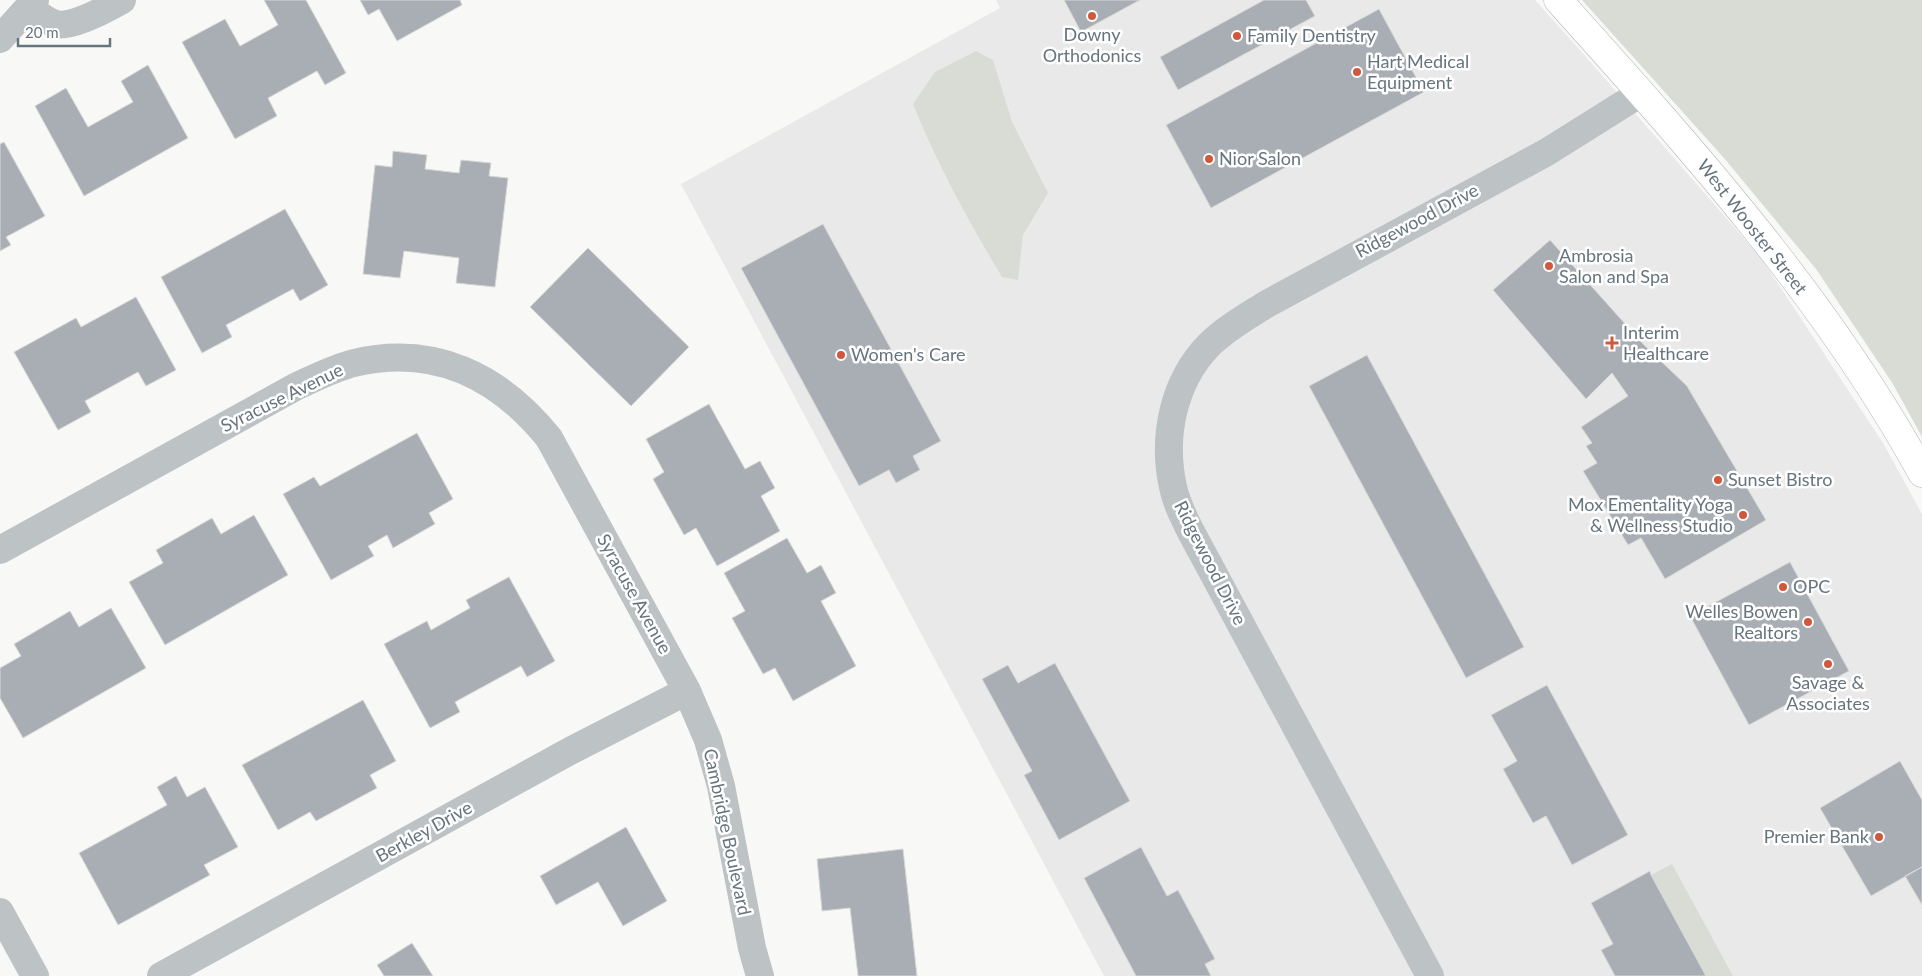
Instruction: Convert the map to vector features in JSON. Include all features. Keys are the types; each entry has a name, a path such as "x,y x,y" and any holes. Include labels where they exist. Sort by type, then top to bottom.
{"main road":[{"name":"West Wooster Street","path":"1558,0 1702,162 1796,281 1856,366 1922,474"}],"street":[{"path":"0,40 32,4 56,24 73,22 94,15 122,0"},
{"name":"Ridgewood Drive","path":"1430,976 1180,510 1173,488 1168,444 1176,401 1188,374 1209,345 1226,330 1274,300 1547,152 1641,93"},
{"name":"Syracuse Avenue","path":"0,550 262,405 328,372 352,363 377,359 427,360 451,365 474,374 496,387 515,401 549,438 687,691"},
{"name":"Berkley Drive","path":"162,976 570,751 687,691"},
{"name":"Cambridge Boulevard","path":"687,691 708,740 721,786 752,948 760,976"},
{"path":"0,912 35,976"}],"shaded area":[{"path":"996,0 1535,0 1761,258 1883,443 1922,514 1922,976 1104,976 681,184 1000,8"},
{"path":"1582,0 1922,0 1922,437 1893,384 1816,269 1724,158"},
{"path":"976,51 993,60 1012,122 1048,193 1023,235 1018,280 1002,277 954,192 932,149 913,104 935,72"},
{"path":"1672,864 1733,976 1706,976 1651,875"}],"building":[{"path":"264,0 306,0 346,73 325,85 317,71 268,98 277,116 235,139 182,42 225,19 240,46 278,25"},
{"path":"360,0 460,0 462,5 397,41 379,9 368,15"},
{"name":"Downy Orthodonics","path":"1064,0 1140,0 1081,32"},
{"name":"Family Dentistry","path":"1264,0 1306,0 1315,16 1178,90 1160,57"},
{"path":"1379,9 1424,92 1211,208 1166,125"},
{"path":"148,65 188,138 84,196 35,106 66,88 88,127 133,102 121,81"},
{"path":"4,142 45,216 6,237 11,245 0,251 0,144"},
{"path":"393,151 427,155 425,169 459,173 461,160 491,163 489,176 508,178 495,287 456,283 459,258 404,251 400,278 363,274 375,165 392,167"},
{"path":"285,209 328,285 300,301 293,289 226,325 232,337 202,353 161,277"},
{"name":"Women's Care","path":"823,224 941,441 913,456 920,470 896,483 889,470 859,486 741,268"},
{"path":"1550,240 1645,346 1687,386 1766,520 1665,579 1641,538 1628,545 1583,471 1597,463 1586,446 1592,443 1581,427 1628,396 1612,373 1586,399 1493,290"},
{"path":"588,248 689,347 631,406 530,307"},
{"path":"136,297 176,370 146,386 138,372 85,401 91,412 58,430 14,352 76,318 81,327"},
{"path":"1367,355 1524,647 1466,678 1309,386"},
{"path":"709,404 745,469 760,461 775,488 761,496 780,531 717,566 696,528 684,535 653,479 664,472 646,439"},
{"path":"417,433 453,499 429,513 435,524 393,548 387,535 368,546 374,556 331,580 283,494 314,477 320,486"},
{"path":"254,515 288,575 165,645 129,582 163,563 156,550 212,518 221,534"},
{"path":"787,538 807,573 821,565 836,593 821,601 856,666 793,701 775,668 763,674 732,618 745,611 724,573"},
{"path":"1790,562 1849,671 1749,725 1690,616"},
{"path":"509,577 555,661 527,677 521,666 455,702 460,712 430,728 384,644 427,621 431,630 470,608 466,600"},
{"path":"111,608 146,668 23,738 0,698 0,668 21,656 14,644 70,611 79,627"},
{"path":"1055,663 1130,801 1059,840 1024,775 1032,771 982,679 1008,665 1018,683"},
{"path":"1547,685 1628,835 1572,865 1546,816 1533,823 1503,769 1517,761 1491,715"},
{"path":"363,700 396,761 370,775 377,788 316,821 310,812 278,830 242,765"},
{"name":"Premier Bank","path":"1900,761 1922,800 1922,867 1871,896 1820,808"},
{"path":"176,776 187,797 205,787 238,847 204,865 210,875 118,925 79,853 167,805 157,787"},
{"path":"626,827 667,901 623,926 598,882 556,905 540,876"},
{"path":"1141,847 1167,896 1178,890 1215,959 1205,964 1211,976 1136,976 1084,878"},
{"path":"903,849 917,976 858,976 850,908 822,911 817,859"},
{"path":"1922,867 1922,905 1905,876"},
{"path":"1650,871 1706,976 1615,976 1601,950 1613,944 1591,903"},
{"path":"412,943 433,976 384,976 377,965"}],"place":[{"name":"Downy Orthodonics","path":"1092,16"},
{"name":"Family Dentistry","path":"1237,36"},
{"name":"Hart Medical Equipment","path":"1357,72"},
{"name":"Nior Salon","path":"1209,159"},
{"name":"Ambrosia Salon and Spa","path":"1549,266"},
{"name":"Interim Healthcare","path":"1612,343"},
{"name":"Women's Care","path":"841,355"},
{"name":"Sunset Bistro","path":"1718,480"},
{"name":"Mox Ementality Yoga & Wellness Studio","path":"1743,515"},
{"name":"OPC","path":"1783,587"},
{"name":"Welles Bowen Realtors","path":"1808,622"},
{"name":"Savage & Associates","path":"1828,664"},
{"name":"Premier Bank","path":"1879,837"}]}
